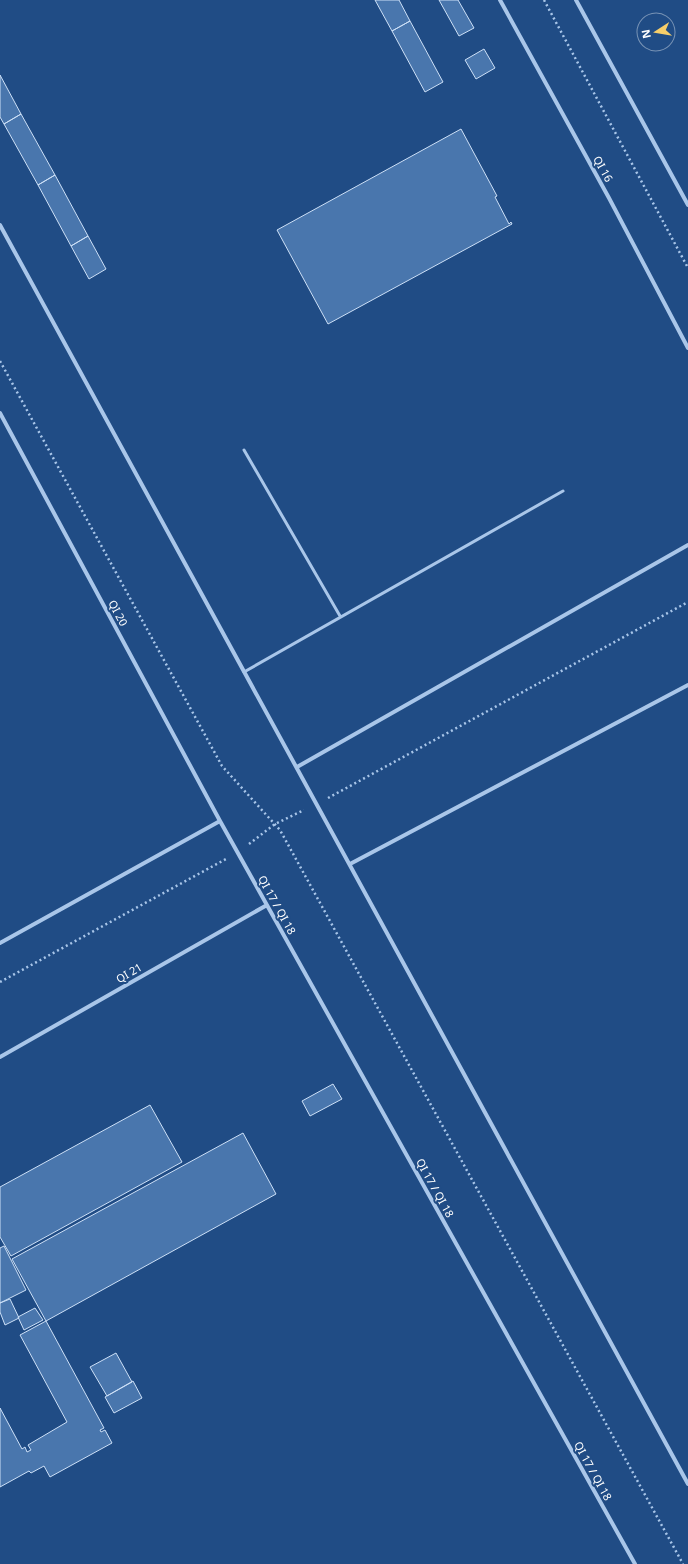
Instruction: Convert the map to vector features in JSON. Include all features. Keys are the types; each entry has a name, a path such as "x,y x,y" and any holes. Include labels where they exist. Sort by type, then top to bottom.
{"street":[{"name":"QI 16","path":"500,0 609,198 688,348"},
{"path":"576,0 688,206"},
{"path":"0,225 688,1484"},
{"name":"QI 20","path":"0,413 220,821"},
{"path":"297,767 688,545"},
{"path":"350,864 688,685"},
{"path":"0,943 220,821"},
{"name":"QI 17 / QI 18","path":"220,821 635,1564"},
{"name":"QI 21","path":"0,1057 267,905"}],"lane":[{"path":"244,450 340,616"},
{"path":"244,672 340,616 563,491"}],"path":[{"path":"544,0 688,268"},
{"path":"0,360 222,766 280,830 683,1564"},
{"path":"0,982 238,852 275,824 317,804 688,602"}],"building":[{"path":"375,0 399,0 410,21 392,31"},
{"path":"439,0 458,0 474,28 459,36"},
{"path":"410,21 443,82 425,92 392,31"},
{"path":"484,49 495,68 476,79 465,60"},
{"path":"0,75 21,114 4,124 0,117"},
{"path":"21,114 55,175 38,185 4,124"},
{"path":"461,129 497,196 495,197 509,224 511,222 512,224 328,324 277,230"},
{"path":"55,175 88,236 71,246 38,185"},
{"path":"88,236 106,269 89,279 71,246"},
{"path":"333,1084 342,1099 310,1116 302,1101"},
{"path":"150,1105 182,1162 11,1256 0,1237 0,1187"},
{"path":"243,1133 276,1194 46,1321 12,1259"},
{"path":"4,1246 26,1290 0,1303 0,1248"},
{"path":"10,1299 19,1318 5,1325 0,1312 0,1303"},
{"path":"35,1308 43,1320 24,1330 18,1317"},
{"path":"46,1321 104,1428 100,1430 101,1432 105,1430 112,1443 50,1477 44,1466 31,1473 29,1471 0,1487 0,1408 22,1449 25,1447 27,1452 31,1450 28,1445 67,1422 20,1335"},
{"path":"116,1353 132,1382 107,1396 90,1367"},
{"path":"133,1381 142,1398 114,1413 105,1397"}]}
